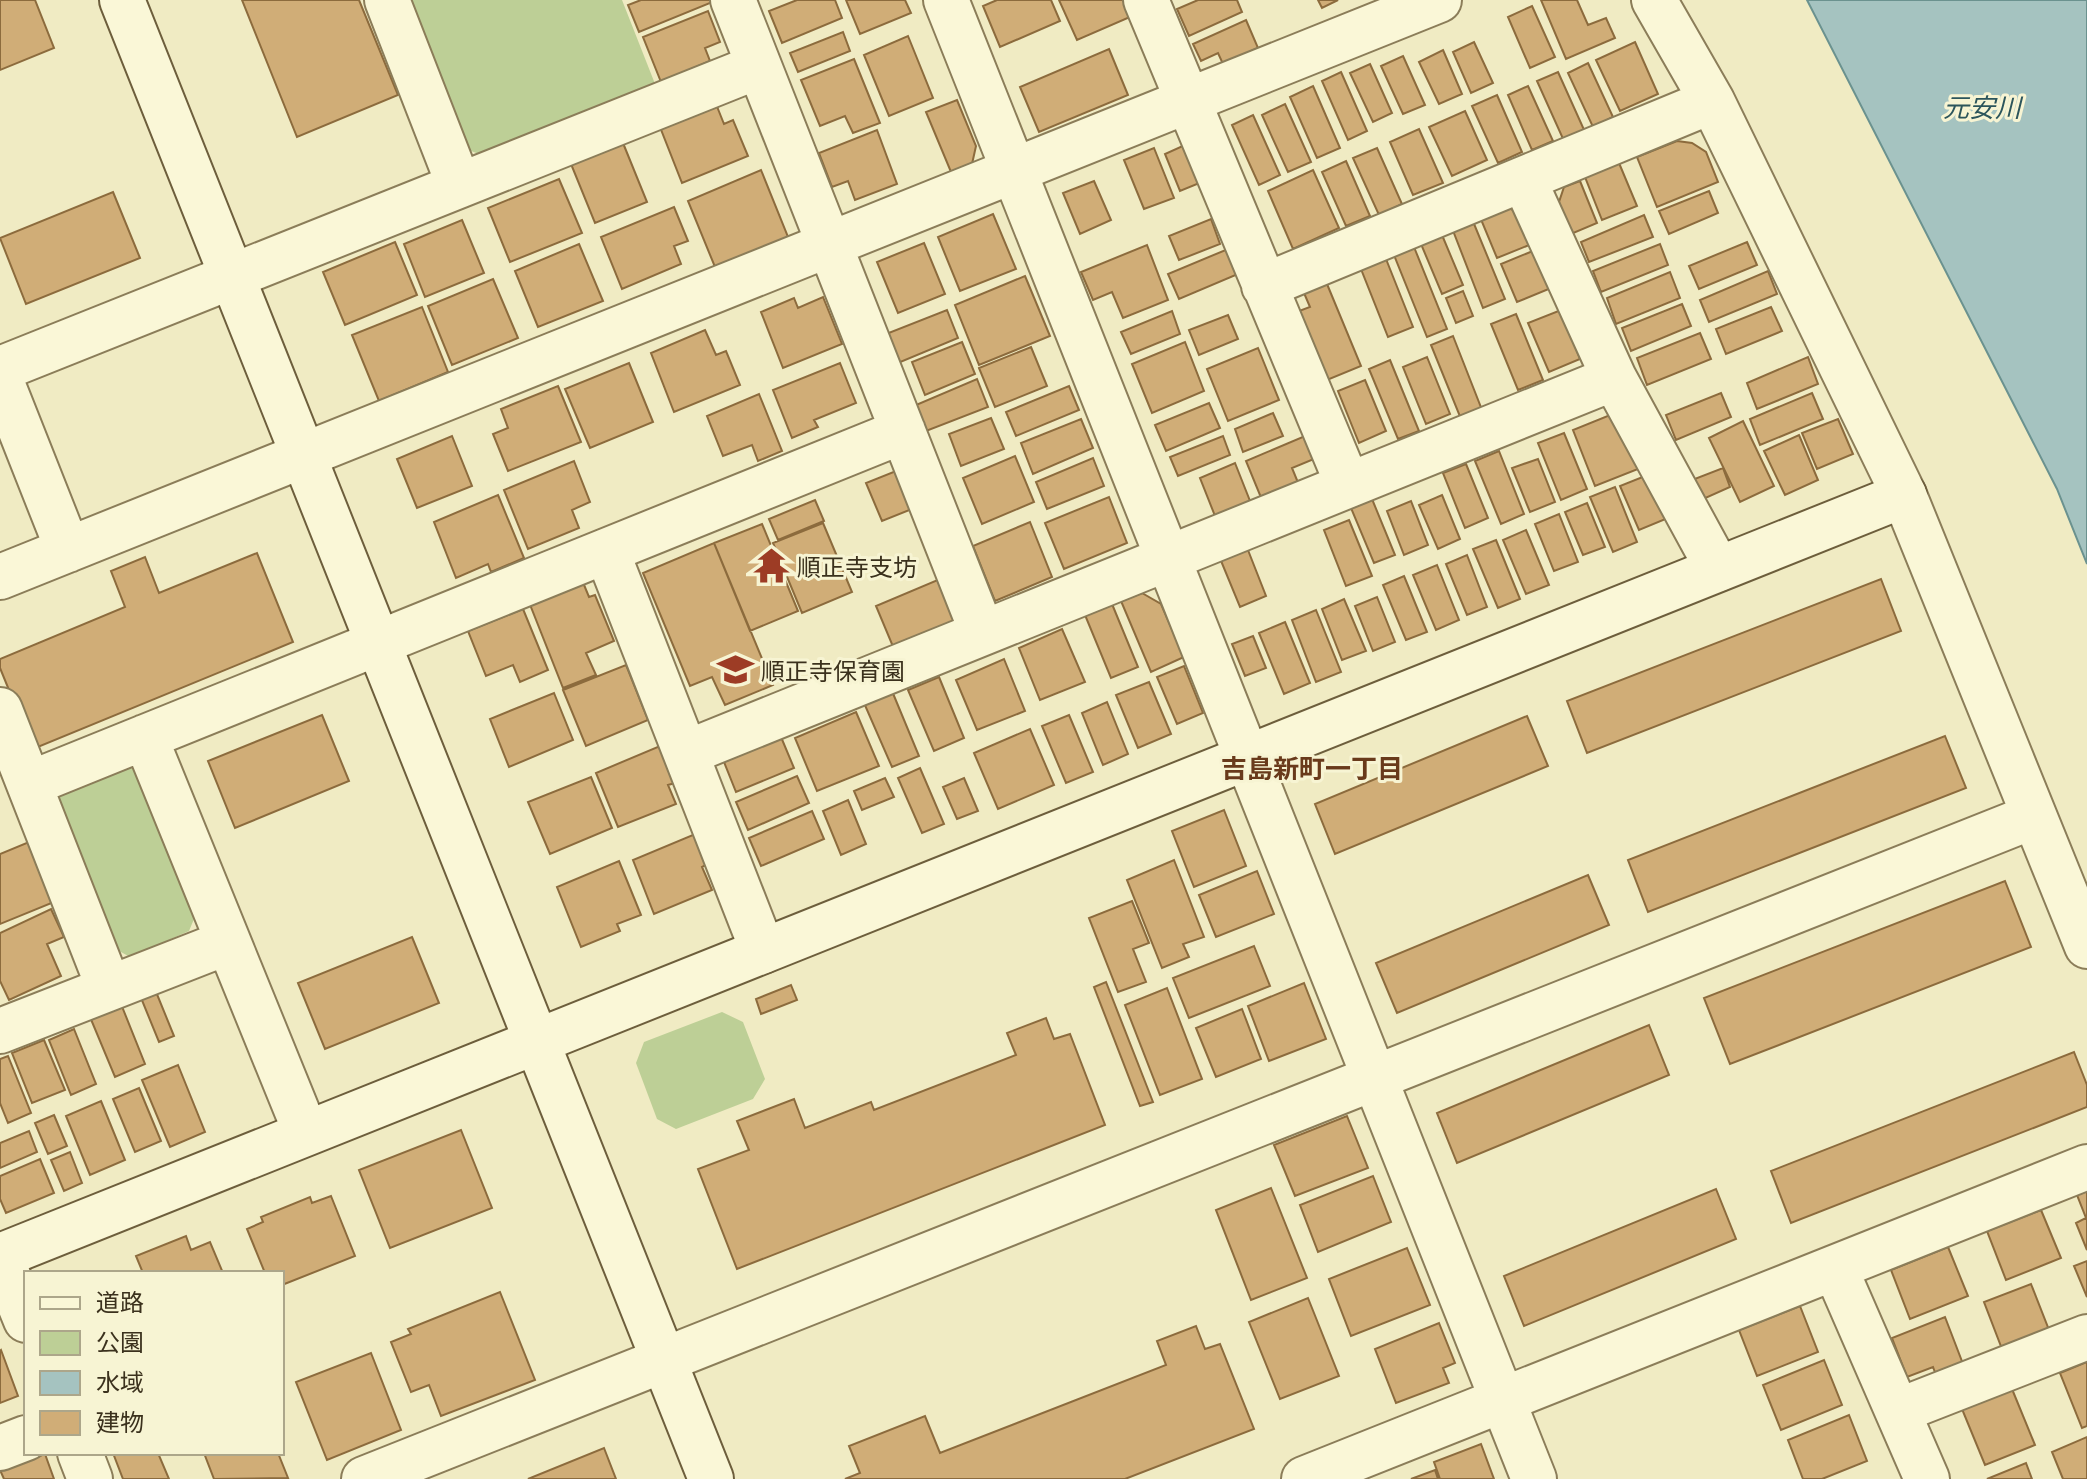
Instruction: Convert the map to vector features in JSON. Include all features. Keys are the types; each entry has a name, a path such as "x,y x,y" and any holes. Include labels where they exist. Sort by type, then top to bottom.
{"street":[{"path":"122,0 711,1479"},
{"path":"387,0 459,185"},
{"path":"733,0 982,632"},
{"path":"946,0 1534,1479"},
{"path":"1146,0 1348,485"},
{"path":"0,577 1439,0"},
{"path":"1654,0 1712,101 1904,495 2087,946"},
{"path":"0,369 759,66"},
{"path":"1264,286 1712,101"},
{"path":"1524,180 1614,378 1718,569"},
{"path":"0,378 68,550"},
{"path":"686,753 1614,378"},
{"path":"29,784 903,431"},
{"path":"24,1315 0,1256 1904,495"},
{"path":"607,552 763,951"},
{"path":"0,710 109,988"},
{"path":"145,737 306,1133"},
{"path":"364,1479 2034,816"},
{"path":"0,1031 228,942"},
{"path":"1304,1479 2087,1167"},
{"path":"1835,1268 1927,1479"},
{"path":"1898,1411 2087,1337"},
{"path":"0,1448 24,1439"},
{"path":"81,1455 90,1479"}],"green space":[{"path":"405,0 622,0 659,94 494,160 461,147"},
{"path":"127,763 151,780 201,902 189,931 130,957 103,942 46,811 62,787"},
{"path":"722,1012 743,1022 765,1079 753,1099 676,1129 657,1119 636,1063 644,1042"}],"water":[{"name":"元安川","path":"1807,0 2087,0 2087,564 2057,489"}],"building":[{"path":"0,0 35,0 54,48 0,70"},
{"path":"242,0 359,0 398,95 297,137"},
{"path":"641,0 715,1 639,32 628,5"},
{"path":"797,0 835,0 842,18 782,43 769,11"},
{"path":"846,0 905,0 911,13 860,34"},
{"path":"997,0 1051,0 1060,21 1000,47 983,6"},
{"path":"1059,0 1123,0 1130,17 1077,40"},
{"path":"1198,0 1237,0 1242,12 1189,36 1177,9"},
{"path":"1318,0 1338,0 1322,8"},
{"path":"1541,0 1577,0 1588,25 1606,18 1615,38 1566,59"},
{"path":"1532,6 1555,57 1530,68 1508,17"},
{"path":"708,11 720,42 705,48 710,61 661,82 643,37"},
{"path":"1246,20 1258,48 1223,64 1218,53 1201,61 1193,44"},
{"path":"843,32 850,51 798,72 790,53"},
{"path":"908,36 933,98 889,116 864,55"},
{"path":"1474,42 1493,83 1471,93 1453,52"},
{"path":"1635,42 1658,94 1620,111 1596,60"},
{"path":"1109,49 1128,95 1039,132 1020,87"},
{"path":"1443,50 1462,94 1439,104 1419,62"},
{"path":"1403,56 1425,105 1403,114 1381,66"},
{"path":"854,59 880,123 853,133 845,116 820,126 801,80"},
{"path":"1588,63 1613,117 1593,127 1568,73"},
{"path":"1370,64 1392,113 1373,122 1350,73"},
{"path":"1341,72 1367,131 1348,140 1322,81"},
{"path":"1558,72 1585,132 1564,141 1537,81"},
{"path":"1313,86 1340,148 1317,158 1290,97"},
{"path":"1528,86 1553,141 1532,150 1508,95"},
{"path":"1497,95 1522,152 1498,163 1472,106"},
{"path":"957,100 976,146 972,164 951,172 926,112"},
{"path":"716,104 724,124 733,120 748,156 682,183 660,127"},
{"path":"1285,104 1311,162 1288,172 1262,115"},
{"path":"1465,111 1487,160 1452,176 1429,127"},
{"path":"1253,115 1280,175 1259,185 1232,125"},
{"path":"1419,129 1443,183 1413,195 1390,142"},
{"path":"877,130 897,184 855,200 848,181 832,187 819,153"},
{"path":"1677,141 1692,143 1706,152 1718,182 1657,207 1637,157"},
{"path":"623,143 647,202 595,223 571,164"},
{"path":"1187,144 1202,182 1180,191 1165,154"},
{"path":"1154,148 1174,198 1144,209 1124,160"},
{"path":"1377,148 1402,204 1379,215 1353,158"},
{"path":"1346,161 1370,216 1346,226 1322,172"},
{"path":"1619,163 1637,206 1602,220 1585,177"},
{"path":"761,170 788,237 715,267 688,201"},
{"path":"1313,170 1339,228 1293,249 1268,191"},
{"path":"559,179 582,233 510,262 488,208"},
{"path":"1094,181 1111,220 1080,234 1063,193"},
{"path":"1580,181 1597,223 1571,234 1559,202 1564,187"},
{"path":"1709,191 1718,213 1669,234 1659,211"},
{"path":"113,192 140,258 26,304 0,238"},
{"path":"674,207 688,241 674,246 681,264 622,289 601,237"},
{"path":"1506,207 1528,216 1539,241 1497,258 1480,217"},
{"path":"993,214 1016,269 960,291 938,237"},
{"path":"1644,215 1653,237 1589,262 1581,242"},
{"path":"1211,219 1220,244 1179,260 1169,236"},
{"path":"1472,219 1505,299 1483,308 1452,228"},
{"path":"462,220 484,273 425,297 404,244"},
{"path":"1442,235 1463,285 1442,294 1421,244"},
{"path":"395,242 417,295 345,325 323,272"},
{"path":"1747,242 1757,265 1699,289 1689,266"},
{"path":"924,243 945,294 898,313 877,262"},
{"path":"579,244 603,301 538,327 515,271"},
{"path":"1660,244 1668,265 1601,292 1593,271"},
{"path":"1147,245 1168,300 1123,318 1112,292 1093,300 1081,272"},
{"path":"1414,247 1447,329 1427,337 1394,255"},
{"path":"1540,248 1556,286 1517,302 1501,264"},
{"path":"1228,249 1238,274 1179,299 1168,274"},
{"path":"1386,259 1413,327 1388,337 1361,269"},
{"path":"1768,271 1777,294 1709,322 1700,300"},
{"path":"1670,272 1680,298 1616,324 1607,298"},
{"path":"1025,276 1050,336 979,365 955,305"},
{"path":"493,279 518,338 452,365 428,306"},
{"path":"1327,284 1361,366 1327,380 1299,311 1310,307 1304,293"},
{"path":"1463,291 1473,316 1456,323 1446,298"},
{"path":"823,297 842,344 783,368 761,312 794,298 798,308"},
{"path":"1682,304 1691,326 1631,351 1622,328"},
{"path":"422,307 448,372 379,401 352,335"},
{"path":"1771,307 1782,331 1726,354 1716,329"},
{"path":"947,310 958,338 898,363 886,334"},
{"path":"1561,310 1580,359 1549,372 1528,323"},
{"path":"1172,311 1180,334 1131,354 1121,332"},
{"path":"1516,314 1543,380 1518,390 1491,324"},
{"path":"1228,315 1238,339 1199,355 1189,330"},
{"path":"705,330 716,355 726,351 740,385 674,412 651,353"},
{"path":"1700,333 1711,359 1647,385 1637,358"},
{"path":"1453,336 1482,410 1461,419 1431,345"},
{"path":"962,342 975,374 925,395 912,362"},
{"path":"1185,342 1204,391 1152,413 1132,364"},
{"path":"1031,347 1047,386 995,407 979,368"},
{"path":"1258,348 1279,400 1228,421 1207,369"},
{"path":"1427,357 1450,414 1426,424 1403,367"},
{"path":"1808,357 1818,384 1757,409 1747,383"},
{"path":"1390,360 1419,431 1398,439 1369,369"},
{"path":"629,363 653,422 590,448 565,389"},
{"path":"840,363 856,403 814,420 818,427 792,438 773,390"},
{"path":"977,379 988,407 926,431 916,405"},
{"path":"1365,380 1386,431 1359,443 1338,391"},
{"path":"558,386 581,442 508,471 493,434 508,428 501,409"},
{"path":"1069,386 1079,410 1016,436 1006,412"},
{"path":"1721,393 1731,417 1676,440 1666,415"},
{"path":"1812,393 1823,419 1760,445 1750,419"},
{"path":"759,394 782,451 758,461 752,445 723,456 707,416"},
{"path":"1209,403 1220,428 1166,451 1155,425"},
{"path":"1273,413 1283,436 1243,452 1235,429"},
{"path":"1615,413 1638,469 1595,486 1573,430"},
{"path":"991,418 1004,449 961,466 949,434"},
{"path":"1081,419 1093,448 1033,474 1021,443"},
{"path":"1838,419 1853,454 1817,469 1802,433"},
{"path":"1743,421 1774,486 1740,502 1709,438"},
{"path":"1564,433 1587,489 1561,500 1538,443"},
{"path":"1799,435 1818,480 1785,495 1764,451"},
{"path":"452,436 472,486 417,508 397,459"},
{"path":"1223,436 1230,455 1178,476 1170,457"},
{"path":"1305,436 1314,459 1292,468 1299,485 1262,500 1246,461"},
{"path":"1499,451 1524,514 1501,524 1475,461"},
{"path":"1015,456 1034,502 982,524 963,478"},
{"path":"1093,458 1104,486 1047,509 1036,482"},
{"path":"1538,459 1555,502 1530,512 1512,468"},
{"path":"574,461 590,502 572,510 579,528 528,549 504,490"},
{"path":"1235,463 1252,506 1217,521 1200,478"},
{"path":"1466,464 1488,518 1465,528 1443,473"},
{"path":"1723,468 1730,487 1701,500 1692,480"},
{"path":"896,471 912,509 882,521 866,483"},
{"path":"1650,474 1668,518 1639,530 1620,486"},
{"path":"1615,487 1637,542 1613,552 1590,497"},
{"path":"498,495 524,558 491,572 488,564 456,578 434,522"},
{"path":"1442,495 1460,539 1438,549 1419,505"},
{"path":"1109,497 1127,543 1064,569 1045,523"},
{"path":"1372,499 1395,555 1374,563 1351,508"},
{"path":"815,500 824,521 778,540 769,519"},
{"path":"1411,501 1428,545 1404,555 1387,511"},
{"path":"1587,503 1605,547 1583,555 1565,512"},
{"path":"1559,514 1578,562 1554,571 1535,524"},
{"path":"1349,520 1372,576 1346,586 1324,530"},
{"path":"1030,522 1052,577 995,601 973,546"},
{"path":"823,523 852,592 802,613 773,543"},
{"path":"762,524 798,611 750,631 714,543"},
{"path":"1526,530 1549,585 1526,594 1503,540"},
{"path":"1496,540 1520,599 1498,608 1473,549"},
{"path":"714,543 773,685 725,705 712,677 690,686 643,573"},
{"path":"1246,545 1266,596 1240,607 1219,556"},
{"path":"257,553 293,642 33,749 0,668 0,659 125,607 111,571 145,557 159,593"},
{"path":"1467,555 1487,607 1467,615 1446,564"},
{"path":"1437,565 1459,620 1436,630 1413,575"},
{"path":"1404,576 1427,632 1406,640 1383,585"},
{"path":"940,579 958,623 894,649 876,606"},
{"path":"1881,579 1901,631 1587,753 1567,701"},
{"path":"582,580 589,597 595,595 614,641 586,653 596,675 563,688 529,602"},
{"path":"1142,593 1161,604 1184,657 1151,672 1121,601"},
{"path":"1377,597 1395,642 1373,651 1355,606"},
{"path":"1344,599 1366,651 1342,660 1322,609"},
{"path":"1112,604 1138,667 1111,678 1085,615"},
{"path":"523,609 548,670 520,682 513,665 486,676 468,631"},
{"path":"1316,610 1341,672 1316,682 1292,620"},
{"path":"1285,622 1310,683 1284,694 1259,633"},
{"path":"1062,629 1085,682 1040,700 1019,648"},
{"path":"1253,636 1266,668 1245,676 1232,644"},
{"path":"1004,659 1025,711 977,730 956,680"},
{"path":"626,665 648,720 586,746 563,690"},
{"path":"1184,666 1203,713 1177,724 1157,677"},
{"path":"939,677 964,738 934,751 908,690"},
{"path":"1149,682 1171,734 1138,748 1116,695"},
{"path":"892,691 919,756 892,767 864,703"},
{"path":"554,693 573,740 509,767 490,719"},
{"path":"1107,702 1128,754 1103,765 1082,713"},
{"path":"856,712 879,766 817,791 795,738"},
{"path":"322,715 349,781 235,828 208,761"},
{"path":"1069,715 1093,772 1066,783 1042,726"},
{"path":"1527,716 1548,766 1335,854 1315,804"},
{"path":"1030,729 1054,785 998,809 974,753"},
{"path":"1945,736 1966,788 1648,912 1628,860"},
{"path":"781,737 794,768 736,792 724,762"},
{"path":"660,746 675,783 668,785 676,804 618,827 596,773"},
{"path":"920,768 944,824 922,833 898,778"},
{"path":"797,776 809,803 748,830 736,802"},
{"path":"591,777 612,828 550,854 528,802"},
{"path":"885,778 894,797 862,810 854,791"},
{"path":"964,778 978,811 957,819 943,787"},
{"path":"848,800 866,844 841,855 823,811"},
{"path":"1224,810 1246,866 1194,887 1172,831"},
{"path":"812,811 824,839 761,866 749,838"},
{"path":"700,832 712,862 702,867 712,890 654,914 633,860"},
{"path":"29,842 54,902 0,924 0,854"},
{"path":"1174,860 1204,937 1183,944 1189,957 1162,968 1127,880"},
{"path":"619,861 641,915 617,924 620,931 581,947 557,887"},
{"path":"1257,871 1274,914 1216,937 1199,895"},
{"path":"1588,875 1609,925 1397,1013 1376,963"},
{"path":"2005,881 2031,947 1730,1064 1704,998"},
{"path":"1132,901 1149,943 1133,949 1146,982 1118,992 1089,918"},
{"path":"51,909 64,937 47,944 61,976 9,1000 0,981 0,933"},
{"path":"412,937 439,1003 325,1049 298,983"},
{"path":"1254,946 1270,986 1189,1018 1173,978"},
{"path":"152,982 174,1036 159,1042 137,988"},
{"path":"1106,982 1153,1102 1140,1106 1094,987"},
{"path":"1304,983 1326,1039 1269,1061 1248,1006"},
{"path":"791,985 797,1000 761,1014 756,999"},
{"path":"1167,988 1202,1079 1160,1095 1125,1005"},
{"path":"121,1004 145,1064 115,1077 90,1017"},
{"path":"1242,1009 1261,1059 1216,1077 1196,1028"},
{"path":"1046,1018 1054,1039 1070,1034 1105,1125 737,1269 698,1169 749,1150 737,1121 794,1099 805,1128 871,1102 874,1110 1016,1055 1007,1033"},
{"path":"1649,1025 1669,1075 1457,1163 1437,1113"},
{"path":"74,1029 96,1084 71,1095 49,1040"},
{"path":"44,1040 65,1090 32,1103 12,1053"},
{"path":"2074,1052 2087,1085 2087,1107 1791,1223 1771,1171"},
{"path":"8,1056 31,1113 8,1123 0,1103 0,1059"},
{"path":"178,1065 205,1132 170,1147 142,1080"},
{"path":"139,1088 161,1141 135,1152 113,1099"},
{"path":"101,1101 125,1160 90,1175 66,1116"},
{"path":"54,1115 67,1146 48,1154 35,1123"},
{"path":"1347,1116 1368,1168 1295,1196 1274,1145"},
{"path":"461,1130 492,1208 390,1248 359,1170"},
{"path":"29,1131 37,1152 0,1168 0,1143"},
{"path":"70,1152 82,1183 64,1191 51,1160"},
{"path":"40,1159 54,1193 6,1213 0,1199 0,1176"},
{"path":"1373,1176 1391,1222 1318,1252 1300,1205"},
{"path":"1271,1188 1307,1278 1251,1300 1216,1210"},
{"path":"1716,1189 1736,1239 1524,1326 1504,1276"},
{"path":"2087,1191 2087,1250 2076,1223 2086,1218 2077,1195"},
{"path":"331,1196 355,1256 284,1284 284,1271 264,1271 247,1229 263,1222 261,1217 310,1197 312,1203"},
{"path":"2041,1210 2061,1258 2006,1280 1987,1231"},
{"path":"186,1236 191,1250 210,1242 222,1271 142,1271 136,1256"},
{"path":"1948,1247 1968,1296 1910,1319 1891,1270"},
{"path":"1407,1248 1430,1305 1351,1336 1329,1279"},
{"path":"2087,1261 2087,1297 2074,1266"},
{"path":"2031,1284 2049,1330 2002,1349 1984,1302"},
{"path":"500,1292 535,1380 441,1416 429,1385 411,1392 391,1342 411,1334 408,1329"},
{"path":"1308,1298 1339,1376 1280,1399 1249,1322"},
{"path":"1800,1306 1818,1352 1757,1376 1739,1330"},
{"path":"1945,1317 1963,1364 1936,1375 1933,1367 1907,1377 1892,1338"},
{"path":"1439,1323 1455,1363 1443,1368 1449,1383 1396,1403 1375,1349"},
{"path":"1196,1326 1205,1349 1220,1344 1254,1429 1125,1479 845,1479 860,1473 849,1446 925,1416 940,1453 1166,1365 1157,1341"},
{"path":"0,1351 18,1396 0,1403"},
{"path":"371,1353 401,1430 327,1460 296,1382"},
{"path":"1824,1360 1842,1405 1781,1430 1763,1385"},
{"path":"2087,1362 2087,1426 2082,1428 2060,1373"},
{"path":"2012,1389 2035,1445 1985,1465 1962,1409"},
{"path":"1849,1415 1867,1461 1822,1479 1803,1479 1788,1440"},
{"path":"2087,1437 2087,1479 2063,1479 2052,1452"},
{"path":"1481,1444 1494,1479 1440,1479 1434,1462"},
{"path":"604,1448 616,1479 528,1479"},
{"path":"45,1455 54,1479 4,1479 0,1470"},
{"path":"114,1455 159,1455 169,1479 123,1479"},
{"path":"205,1455 279,1455 288,1478 214,1479"},
{"path":"2026,1463 2032,1479 1987,1479"},
{"path":"1435,1470 1438,1479 1411,1479"}],"place":[{"name":"順正寺支坊","path":"771,566"},
{"name":"順正寺保育園","path":"735,670"}],"district":[{"name":"吉島新町一丁目","path":"1312,767"}]}
